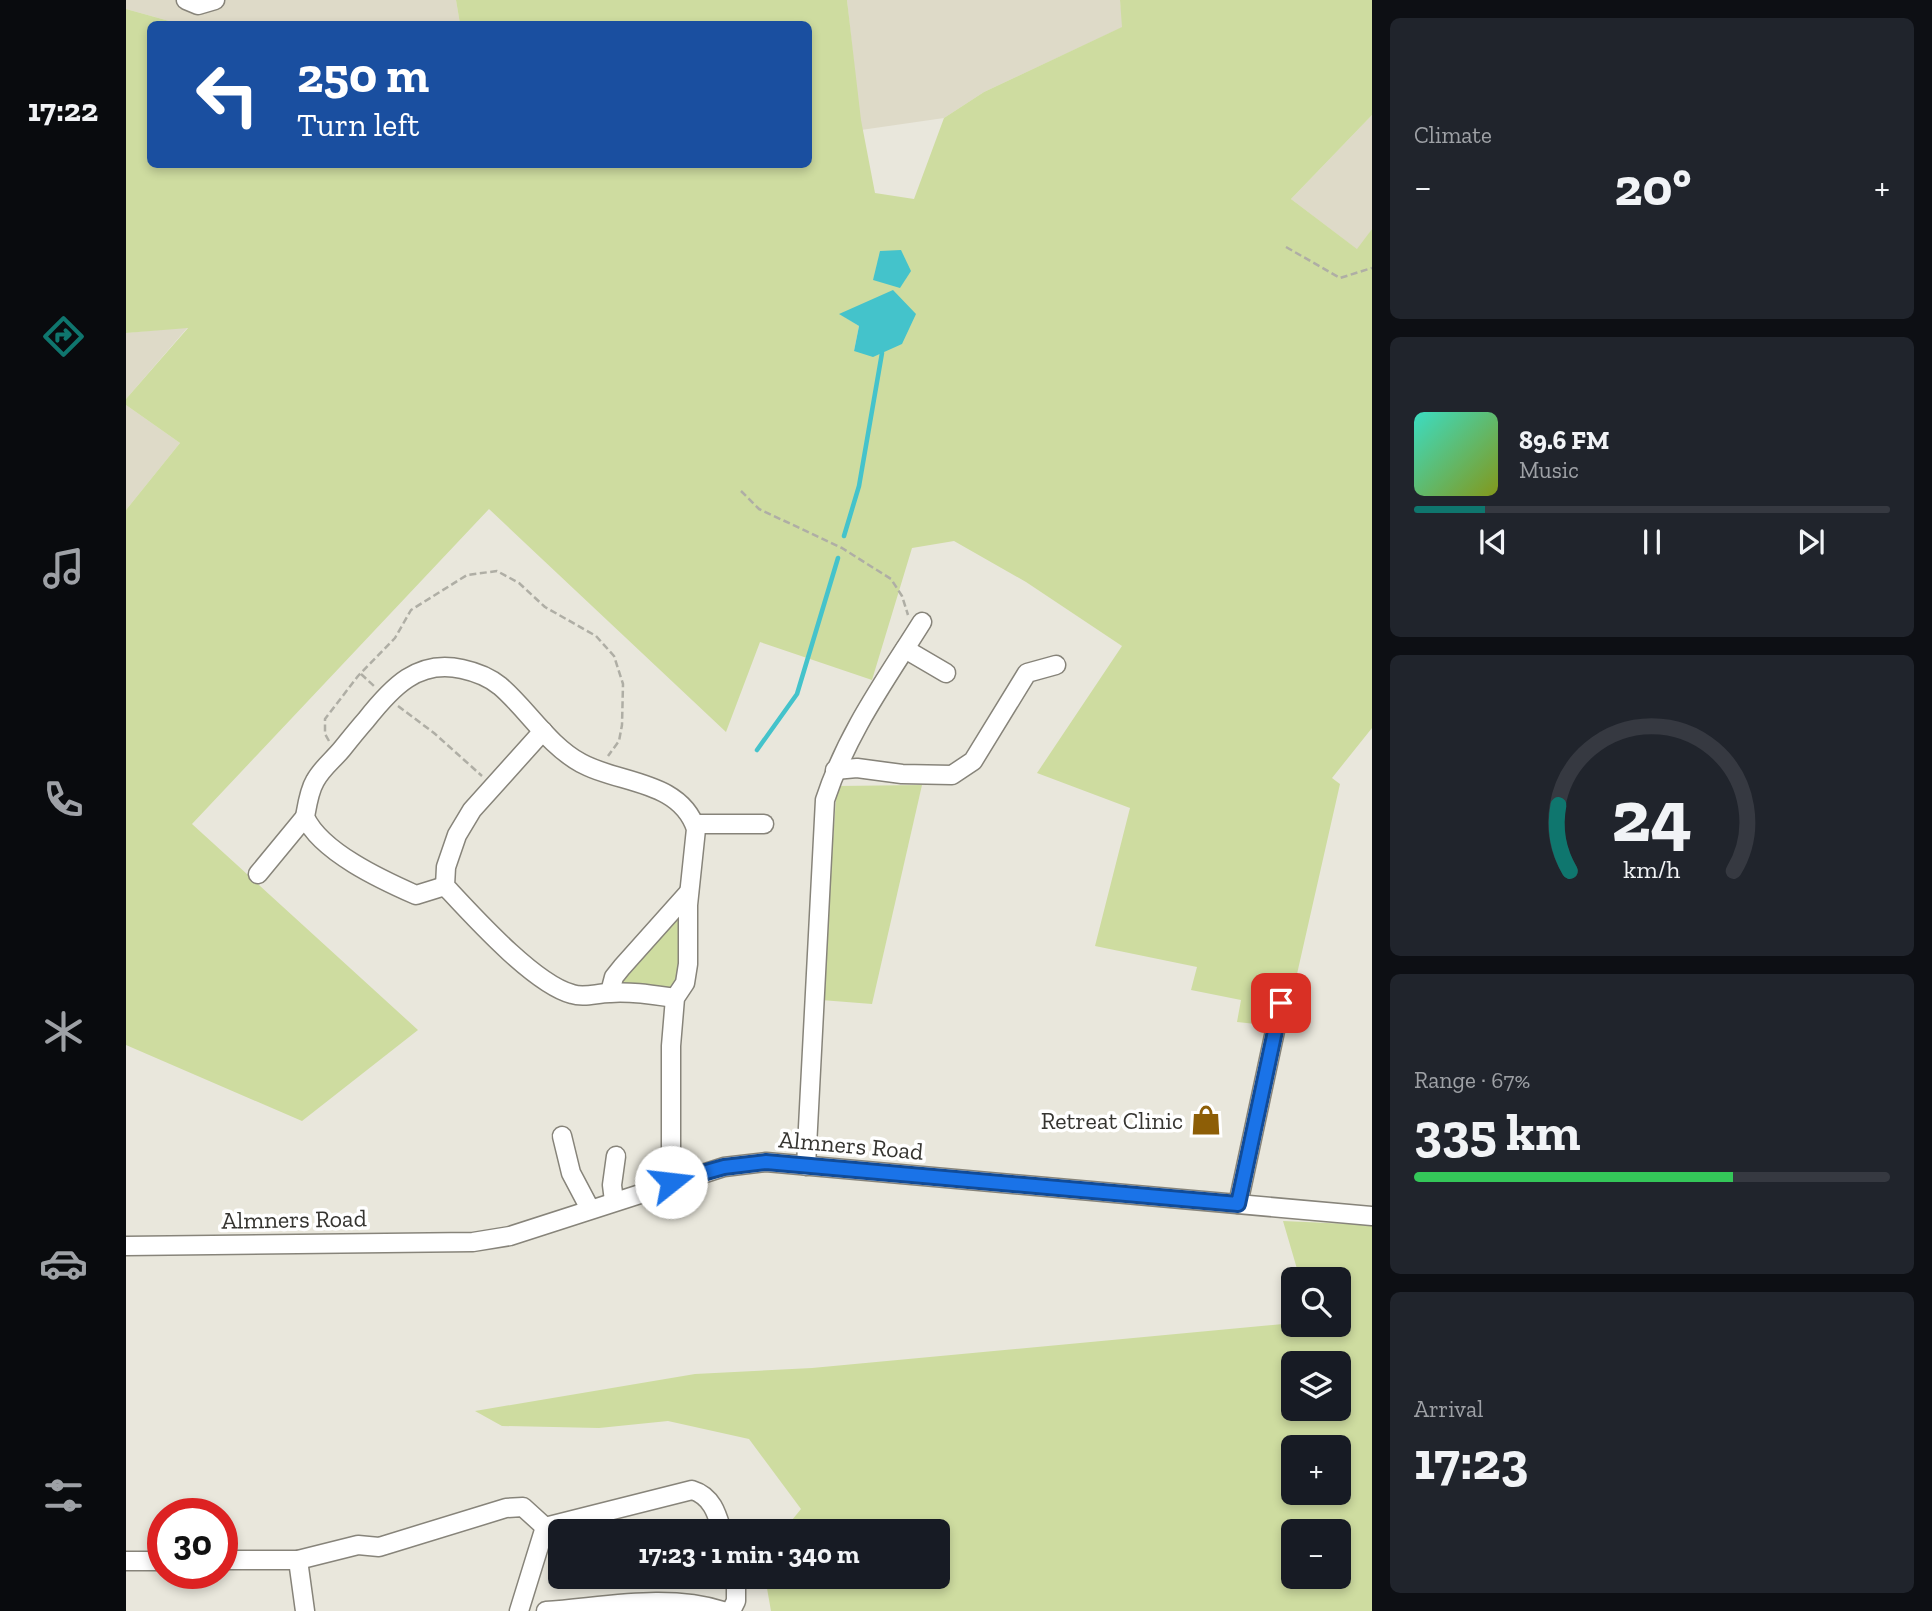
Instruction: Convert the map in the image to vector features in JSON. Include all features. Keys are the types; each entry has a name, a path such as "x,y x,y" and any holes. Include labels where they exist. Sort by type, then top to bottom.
{"street":[{"path":"187,0 198,5 215,0"},
{"path":"806,1166 825,800 852,733 913,635 946,673"},
{"path":"835,770 858,768 902,774 951,775 973,761 1027,673 1056,665"},
{"path":"258,874 305,817 313,783 400,683 432,666 447,666 481,674 500,685 569,756 601,772 644,784 675,799 693,817 696,828 689,892 688,964 685,983 675,998 671,1046 671,1182"},
{"path":"543,732 472,810 446,867 445,886 472,915 549,986 574,995 610,992 675,998"},
{"path":"305,817 318,838 377,878 416,895 445,886"},
{"path":"695,824 764,824"},
{"path":"610,992 614,977 689,892"},
{"path":"1238,1204 1281,1003"},
{"path":"562,1136 572,1173 590,1209"},
{"path":"614,1201 612,1185 616,1156"},
{"name":"Almners Road","path":"126,1246 472,1242 510,1236 724,1167 766,1162 1372,1216"},
{"path":"577,1519 692,1490 700,1493 715,1508 718,1519"},
{"path":"238,1560 299,1560 358,1545 379,1547 506,1508 523,1507 545,1527"},
{"path":"519,1611 545,1527"},
{"path":"299,1560 305,1611"},
{"path":"126,1561 147,1561"},
{"path":"731,1611 736,1601 736,1589"},
{"path":"546,1611 673,1602 702,1605 723,1611"}],"path":[{"path":"1286,247 1340,278 1372,268"},
{"path":"741,491 759,509 842,548 891,579 902,596 913,635"},
{"path":"340,751 325,734 325,719 358,676 395,638 411,610 467,575 497,571 519,583 545,607 596,636 614,656 623,684 622,724 620,741 601,772"},
{"path":"387,697 434,733 495,787"}],"shaded area":[{"path":"126,0 456,0 460,21 169,21 126,9"},
{"path":"847,0 1120,0 1123,27 984,92 944,118 861,130"},
{"path":"1372,115 1372,229 1358,250 1291,199"},
{"path":"188,327 126,399 126,333"},
{"path":"126,405 180,443 126,510"}],"green space":[{"path":"456,0 847,0 861,120 875,193 914,199 944,118 984,92 1122,27 1120,0 1372,0 1372,115 1291,199 1357,249 1372,229 1372,728 1332,778 1340,784 1285,1027 1237,1022 1241,1000 1191,990 1197,967 1095,946 1130,808 1037,773 1122,646 1026,582 954,541 912,548 872,680 760,642 726,732 489,509 192,824 418,1030 302,1121 126,1045 126,510 180,443 126,405 126,399 188,328 126,333 126,9 169,21 147,21 147,168 812,168 812,21 460,21","holes":["840,314 902,344 854,351 859,326"]},
{"path":"922,785 872,1004 821,1000 837,786"},
{"path":"681,907 683,973 676,987 632,987 623,983 622,979"},
{"path":"1283,1221 1372,1225 1372,1611 771,1611 767,1589 950,1589 950,1519 793,1519 801,1509 749,1439 668,1421 599,1428 502,1426 475,1411 695,1374 812,1368 1281,1324 1281,1337 1351,1337 1351,1267 1296,1267"}],"water":[{"path":"901,250 911,271 900,288 873,280 880,251"},
{"path":"893,290 916,314 902,344 873,357 854,351 859,326 839,314"}],"waterway":[{"path":"844,536 859,486 882,353"},
{"path":"757,750 797,694 838,558"}],"place":[{"name":"Retreat Clinic","path":"1206,1120"}],"route":[{"path":"671,1182 724,1167 766,1162 1238,1204 1281,1003"}]}
